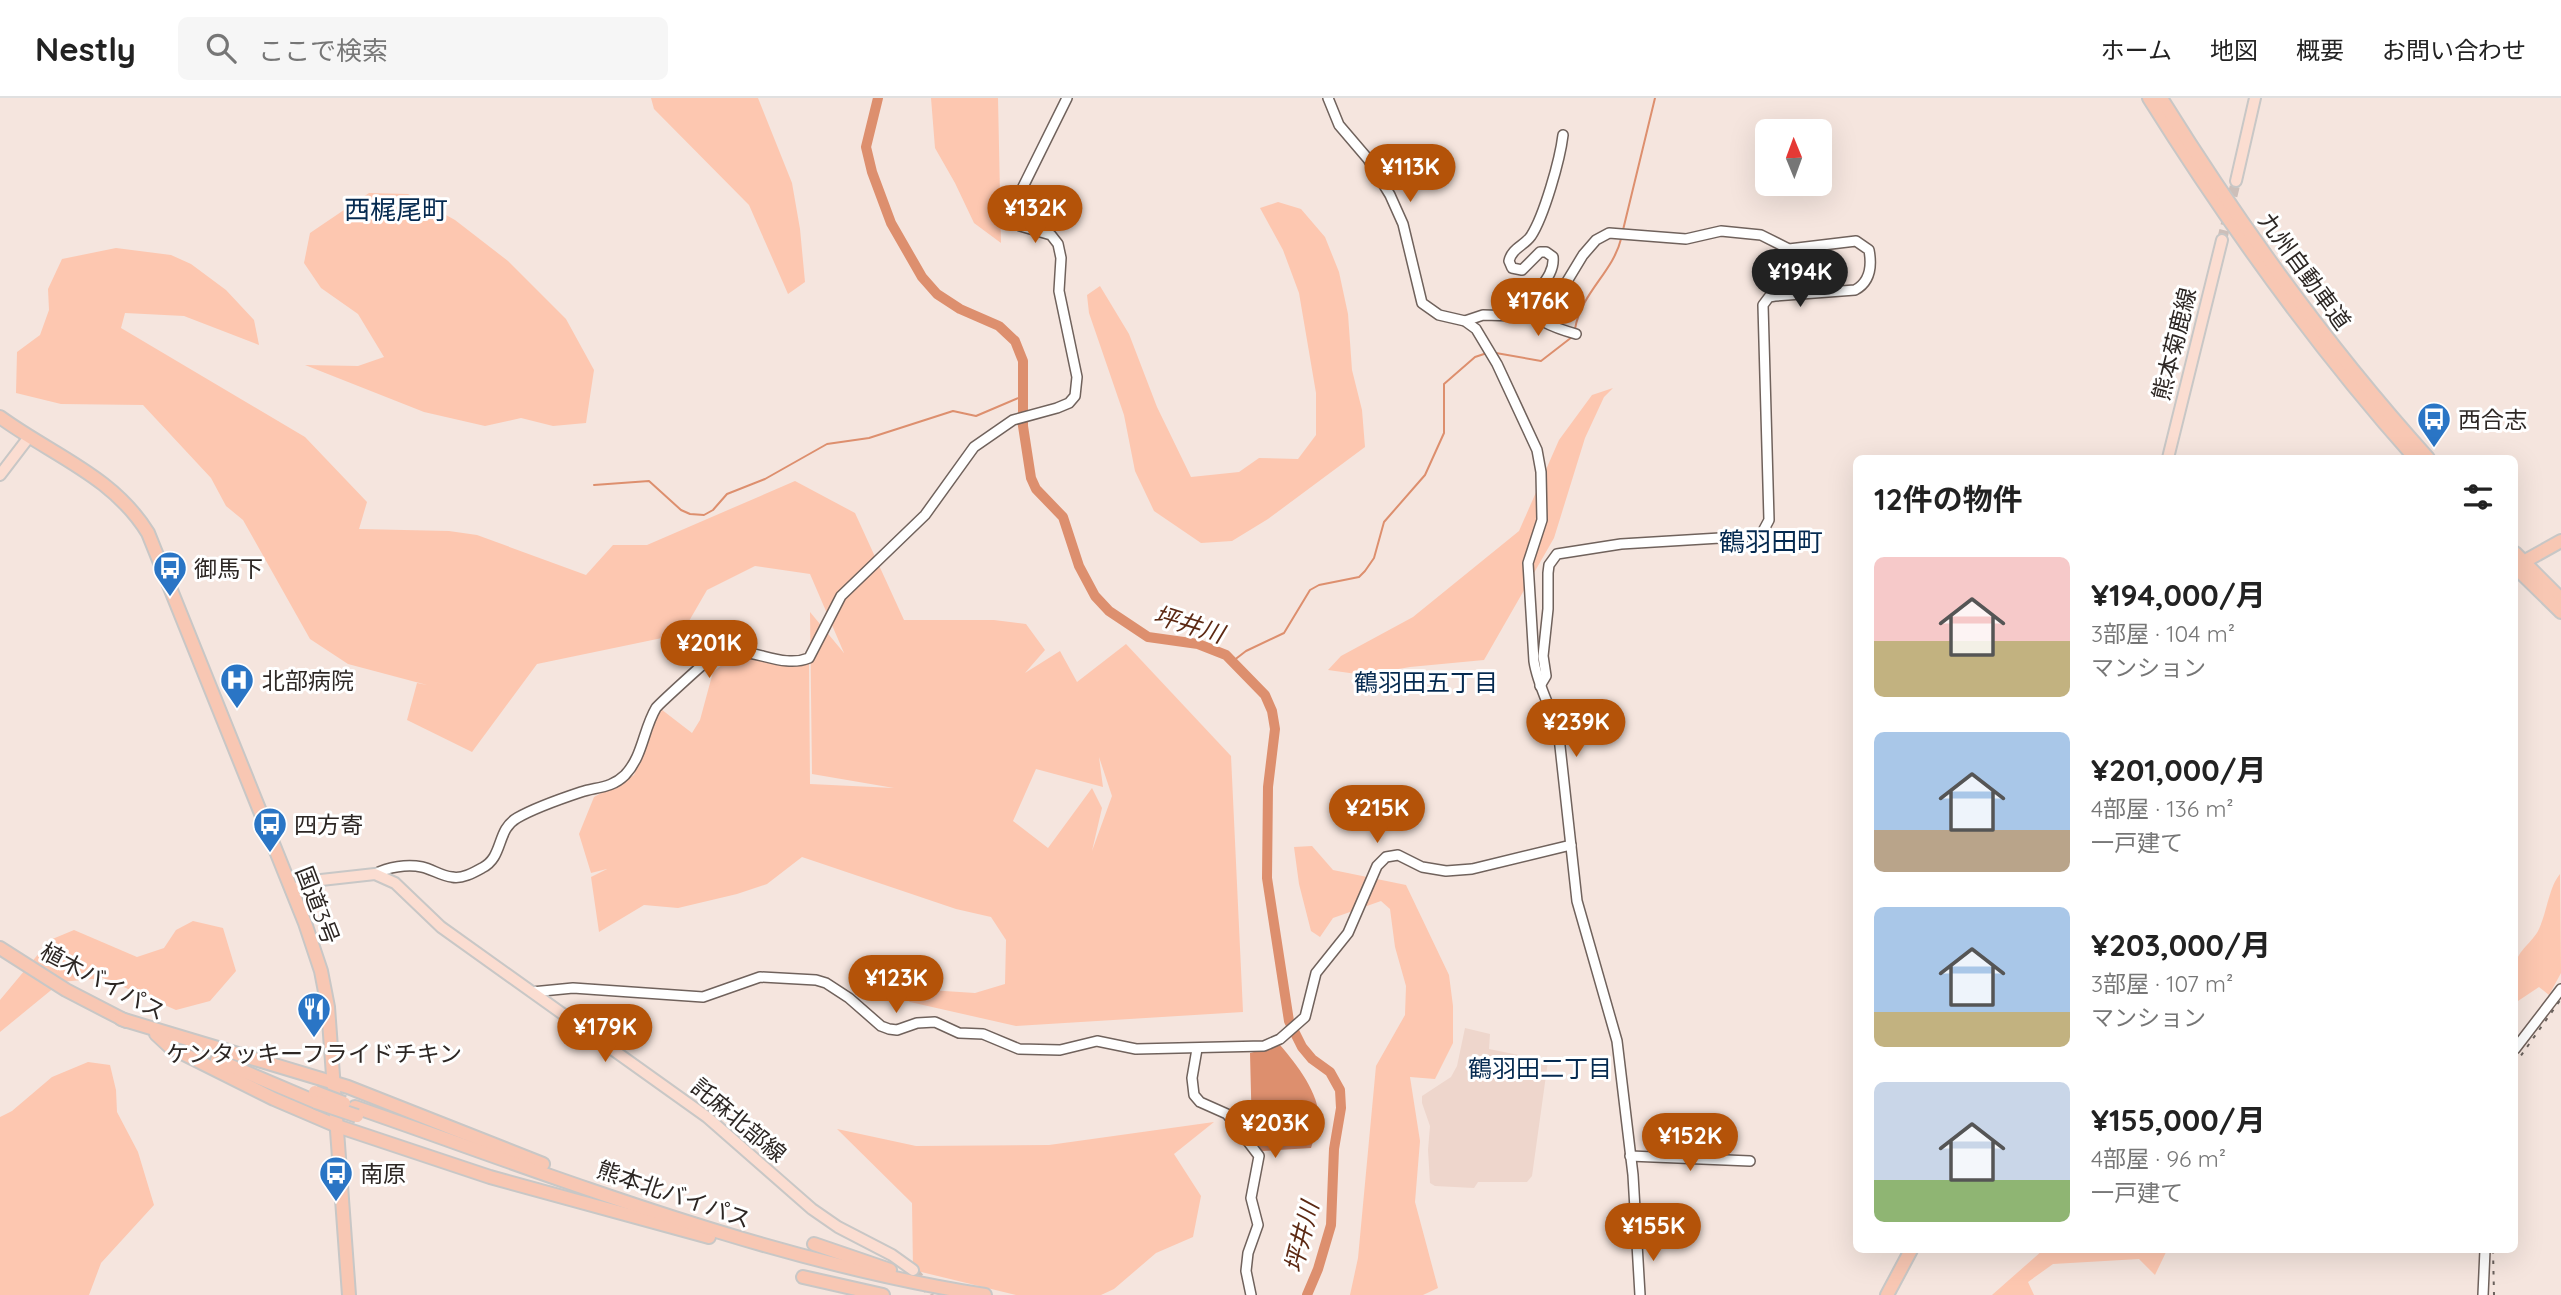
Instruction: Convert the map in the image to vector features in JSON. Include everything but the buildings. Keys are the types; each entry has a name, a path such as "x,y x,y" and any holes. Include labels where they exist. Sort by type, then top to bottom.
{"highway":[{"name":"九州自動車道","path":"2149,98 2237,231 2332,358 2413,455"},
{"name":"九州自動車道","path":"2161,98 2267,257 2359,378 2425,455"},
{"name":"国道3号","path":"0,418 94,475 131,509 148,533 305,923 325,989 335,1084 349,1295"},
{"path":"2527,560 2561,541"},
{"path":"2518,556 2561,599"},
{"path":"2518,570 2561,612"},
{"name":"植木バイパス","path":"0,948 66,990 121,1019 226,1064 356,1111"},
{"path":"121,1019 335,1084 635,1199 666,1215"},
{"path":"156,1034 170,1047 274,1099 337,1126 490,1178 726,1242"},
{"name":"熊本北バイパス","path":"356,1111 794,1255 918,1284 985,1295"},
{"name":"熊本北バイパス","path":"356,1111 726,1242 856,1278 938,1295"},
{"path":"814,1244 906,1275 999,1295"},
{"path":"1887,1295 1909,1253"},
{"path":"803,1277 883,1295"}],"main road":[{"path":"2236,181 2256,98"},
{"name":"熊本菊鹿線","path":"2169,455 2222,240"},
{"path":"0,475 29,437"},
{"path":"291,890 312,881 375,874"},
{"name":"託麻北部線","path":"375,874 395,883 441,927 707,1118 825,1219 892,1255 913,1270"}],"street":[{"path":"375,874 392,867 414,866 453,878 463,877 488,865 499,851 502,836 514,820 583,791 604,788 623,778 635,764 657,706 710,658 739,652 754,652 794,662 809,657 841,596 925,515 974,447 1016,419 1069,403 1078,389 1072,341 1059,291 1061,258 1058,244 1051,235 1020,226 1014,205 1067,98"},
{"path":"1328,98 1339,125 1368,159 1390,195 1403,225 1422,303 1439,315 1465,321 1476,329 1486,343 1531,435 1540,463 1542,520 1528,563 1534,661 1540,686 1553,714 1559,737 1577,901 1617,1041 1630,1156 1640,1295"},
{"path":"1563,135 1543,215 1526,242 1510,256 1510,264 1517,270 1526,268 1540,252 1546,252 1553,257 1552,268 1532,299 1533,310 1542,324 1573,333"},
{"path":"1465,321 1483,315 1517,316 1533,310 1563,288 1583,255 1596,240 1609,233 1686,239 1721,231 1761,235 1789,249 1856,241 1869,250 1868,279 1861,287 1854,290 1769,297 1763,305 1769,520 1765,530 1753,536 1621,544 1557,554 1549,565 1543,656 1546,676 1540,686"},
{"path":"532,992 573,988 704,997 760,977 816,979 837,990 881,1026 889,1029 897,1030 917,1023 934,1022 959,1033 983,1034 1020,1049 1060,1050 1097,1041 1124,1048 1264,1046 1280,1039 1298,1025 1309,1006 1316,973 1348,933 1377,866 1386,857 1398,855 1422,867 1446,871 1472,869 1571,845"},
{"path":"2518,1045 2561,989"},
{"path":"1197,1049 1192,1078 1194,1095 1200,1102 1227,1114 1259,1156 1251,1198 1258,1225 1248,1253 1246,1271 1251,1295"},
{"path":"1630,1156 1750,1161"},
{"path":"2483,1295 2485,1253"}],"shaded area":[{"path":"651,98 758,98 792,183 805,282 788,294 749,205 654,109"},
{"path":"931,98 998,98 1001,243 974,223 935,148"},
{"path":"369,193 408,194 455,220 508,261 566,319 594,370 586,423 553,426 521,418 485,426 424,412 305,365 358,366 384,357 358,314 321,288 304,263 310,233"},
{"path":"1278,202 1301,209 1325,237 1339,272 1348,314 1352,370 1362,410 1365,447 1268,519 1232,541 1201,543 1154,511 1135,471 1124,415 1089,313 1087,295 1100,286 1129,334 1157,407 1191,477 1239,472 1259,458 1298,459 1316,435 1316,393 1299,293 1283,250 1260,208"},
{"path":"116,248 171,255 191,264 226,290 254,320 259,345 184,316 125,313 121,328 305,437 367,502 359,529 449,531 477,535 586,575 613,545 647,545 795,481 855,513 904,620 994,620 1026,624 1045,650 1025,673 1060,651 1077,682 1126,644 1231,756 1243,1012 1016,1026 910,1002 897,992 929,990 975,993 1005,984 1006,940 991,917 956,909 802,857 767,884 678,908 644,905 599,932 591,877 607,869 591,873 579,834 594,797 634,775 657,706 692,733 700,720 713,672 739,652 809,658 810,784 894,788 812,774 810,612 844,653 810,574 755,566 707,590 685,628 662,638 537,664 472,752 407,720 417,683 427,685 348,664 310,639 243,520 226,506 211,478 143,405 61,404 16,393 17,352 40,335 49,310 48,289 62,259","holes":["1099,757 1112,796 1092,851 1102,808 1092,788 1048,848 1013,821 1036,769 1103,787"]},
{"path":"1613,388 1604,397 1585,438 1554,538 1484,660 1410,667 1364,675 1328,670 1341,656 1413,617 1519,531 1559,440 1592,395"},
{"path":"1312,846 1333,870 1406,885 1449,975 1453,1006 1453,1043 1435,1079 1410,1077 1420,1141 1415,1202 1438,1288 1423,1295 1350,1295 1358,1258 1376,1066 1405,1015 1406,986 1395,947 1390,909 1381,901 1333,918 1320,937 1311,931 1299,884 1294,847"},
{"path":"2560,874 2561,973 2549,995 2539,987 2518,1001 2518,958 2539,929 2553,886"},
{"path":"193,921 223,928 236,971 210,1001 176,1010 103,978 61,982 0,1032 0,1000 50,940 74,930 137,957 164,948 176,930"},
{"path":"1465,1028 1490,1034 1489,1049 1548,1061 1532,1176 1527,1182 1478,1182 1474,1188 1435,1186 1430,1183 1430,1126 1422,1096 1451,1077 1457,1066"},
{"path":"1280,1045 1301,1072 1317,1104 1319,1126 1311,1148 1262,1151 1252,1134 1250,1053"},
{"path":"88,1062 110,1065 116,1090 117,1112 138,1152 154,1205 101,1263 89,1295 0,1295 0,1117 12,1111 52,1077"},
{"path":"1214,1122 1174,1154 1201,1196 1193,1237 1156,1253 1114,1289 1101,1295 1016,1295 913,1270 912,1203 837,1129 916,1146 1049,1145"},
{"path":"2040,1253 2166,1253 2155,1275 2139,1259 2053,1264 2028,1282 2034,1295 1992,1295"}],"waterway":[{"name":"坪井川","path":"878,98 866,147 872,172 891,223 922,277 937,294 960,309 999,326 1015,341 1023,361 1023,426 1031,478 1036,489 1063,517 1079,566 1095,596 1109,611 1148,637 1198,644 1226,655 1265,695 1272,711 1275,729 1268,787 1267,878 1289,1021 1302,1047 1312,1059 1330,1072 1340,1090 1341,1108 1334,1149 1331,1225 1307,1295"},
{"path":"1623,230 1655,98"},
{"path":"1575,329 1584,304 1611,262 1621,239"},
{"path":"1496,353 1541,361 1572,337"},
{"path":"1233,661 1246,651 1284,633 1310,590 1319,585 1359,577 1365,571 1374,558 1384,522 1425,475 1444,433 1444,384 1475,357 1487,353"},
{"path":"594,485 649,481 681,510 704,515 713,510 727,494 765,479 827,444 869,438 953,411 976,416 1023,396"}],"tunnel":[{"path":"2222,240 2236,181"},
{"path":"913,1270 933,1295"}],"railway":[{"path":"2518,1060 2561,999"},
{"path":"2493,1253 2494,1295"}],"place":[{"name":"西合志","path":"2434,449"},
{"name":"御馬下","path":"170,598"},
{"name":"北部病院","path":"237,710"},
{"name":"四方寄","path":"270,854"},
{"name":"ケンタッキーフライドチキン","path":"314,1039"},
{"name":"南原","path":"336,1203"}],"district":[{"name":"西梶尾町","path":"396,209"},
{"name":"鶴羽田町","path":"1771,541"},
{"name":"鶴羽田五丁目","path":"1426,682"},
{"name":"鶴羽田二丁目","path":"1540,1068"}]}
